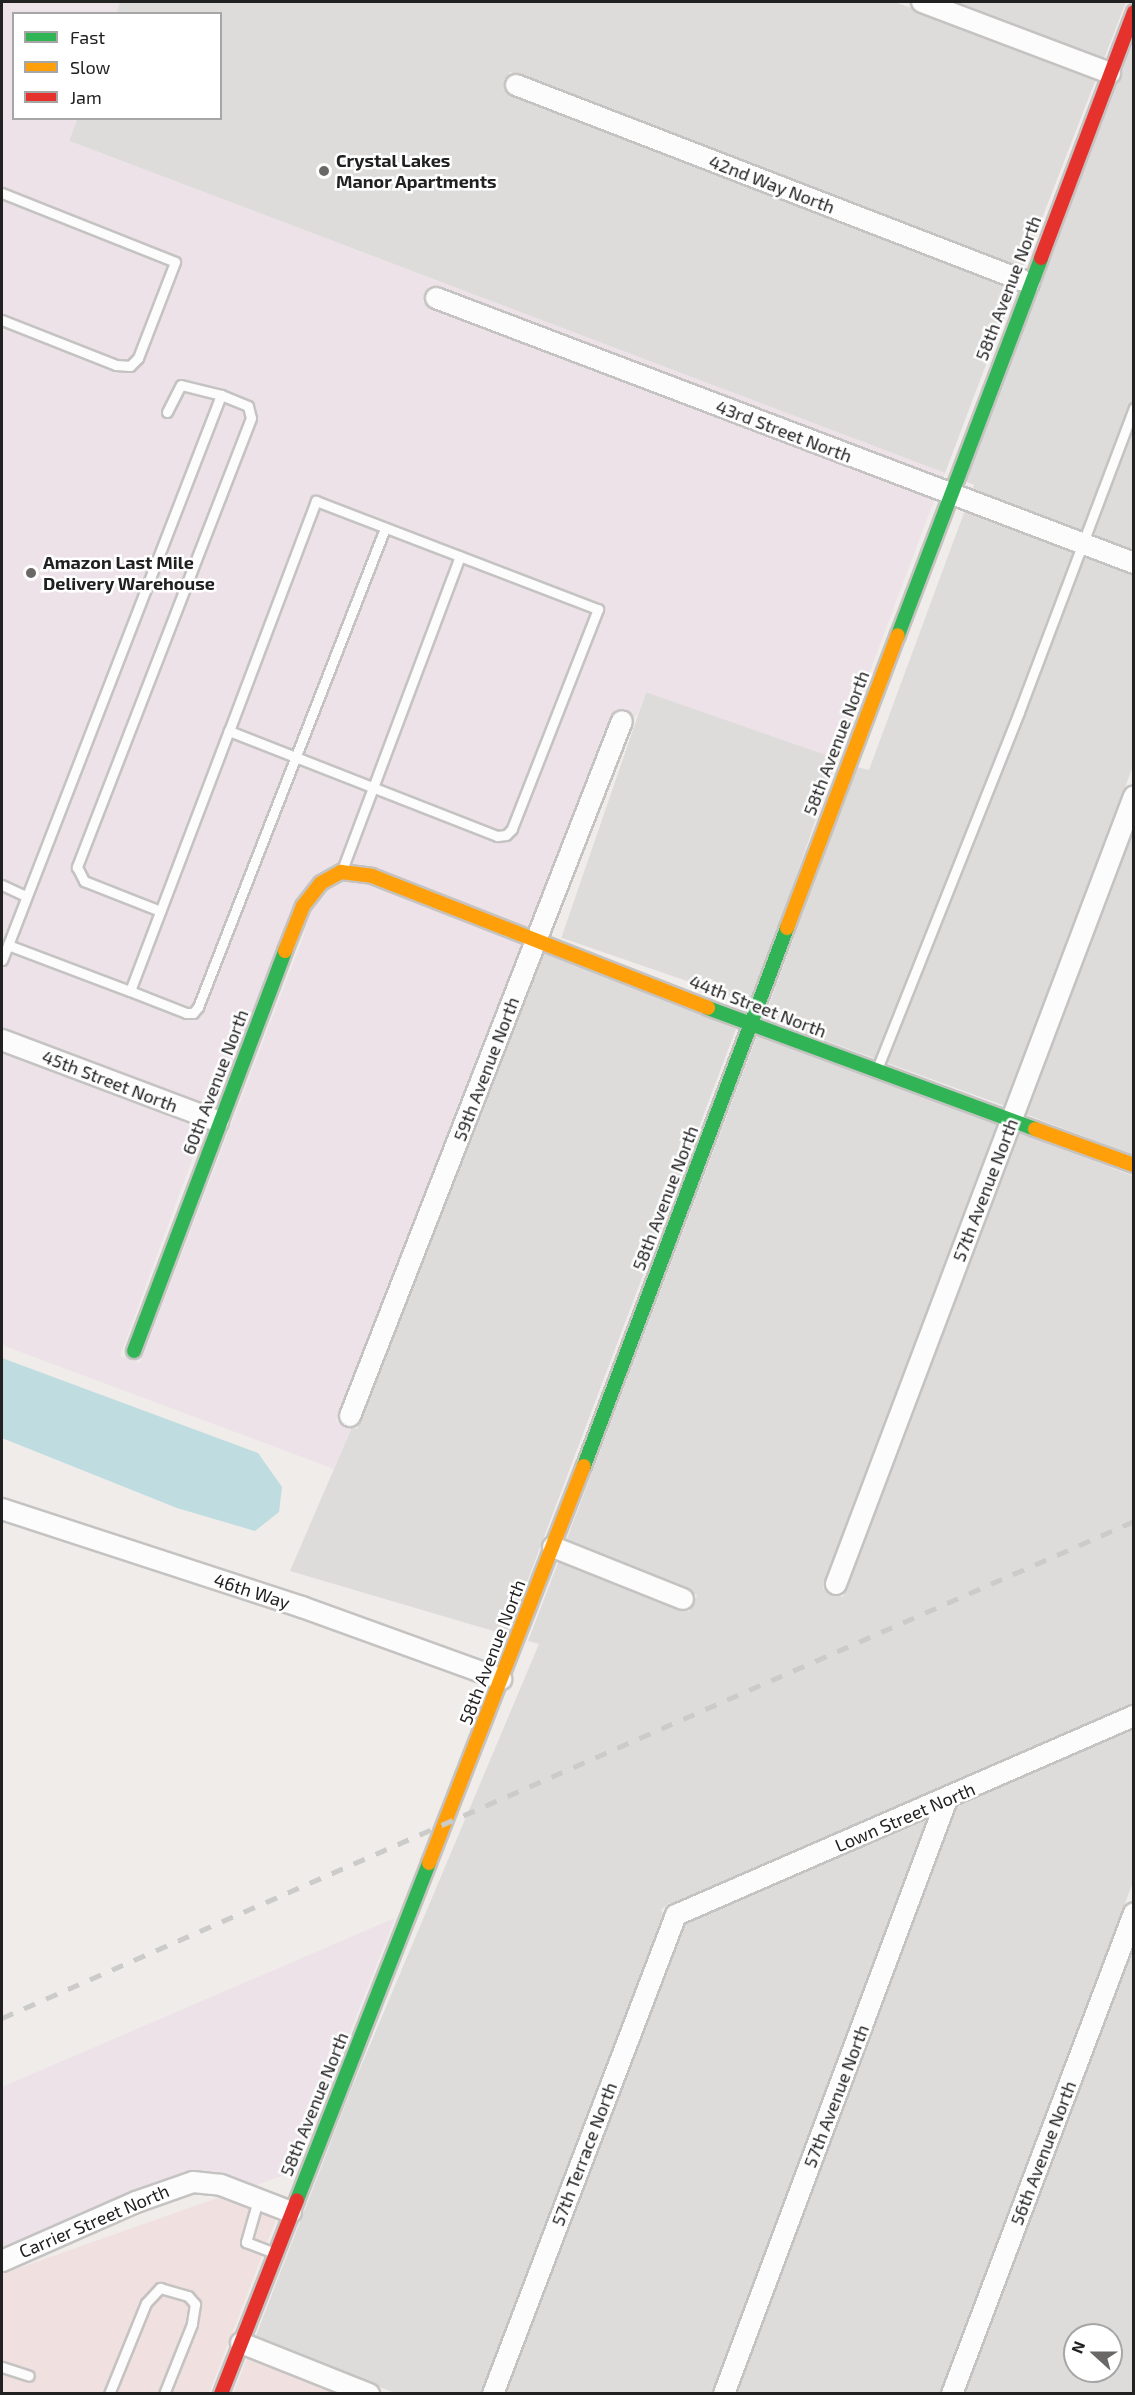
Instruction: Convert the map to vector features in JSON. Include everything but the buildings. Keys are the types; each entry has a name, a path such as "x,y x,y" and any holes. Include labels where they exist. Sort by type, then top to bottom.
{"street":[{"path":"922,2 1110,74"},
{"name":"58th Avenue North","path":"221,2394 553,1547 949,493 1134,12"},
{"name":"42nd Way North","path":"516,85 1029,283"},
{"name":"43rd Street North","path":"436,298 1134,563"},
{"name":"59th Avenue North","path":"350,1416 622,722"},
{"name":"57th Avenue North","path":"836,1584 1132,806"},
{"name":"44th Street North","path":"341,872 372,876 750,1024 1134,1165"},
{"name":"60th Avenue North","path":"134,1351 218,1121 303,906 321,883 341,872"},
{"name":"45th Street North","path":"2,1040 218,1121"},
{"name":"46th Way","path":"2,1509 302,1608 501,1679"},
{"path":"553,1547 683,1599"},
{"name":"Lown Street North","path":"676,1915 1134,1716"},
{"name":"57th Avenue North","path":"724,2394 947,1799"},
{"name":"56th Avenue North","path":"952,2394 1134,1912"},
{"name":"57th Terrace North","path":"493,2394 676,1915"},
{"name":"Carrier Street North","path":"2,2261 175,2186 206,2182 291,2212"},
{"path":"241,2343 369,2394"}],"lane":[{"path":"2,193 175,262 138,358 130,366 116,365 2,320"},
{"path":"160,911 84,881 77,867 251,418 248,406 181,384 167,412"},
{"path":"2,960 221,396"},
{"path":"877,1070 974,829 1134,408"},
{"path":"130,991 316,501 598,609 512,829 506,835 498,836 229,731"},
{"path":"8,945 186,1013 193,1013 198,1007 385,528"},
{"path":"341,872 460,556"},
{"path":"2,885 27,896"},
{"path":"258,2200 246,2241 275,2254"},
{"path":"109,2394 146,2302 160,2288 188,2296 195,2304 192,2324 164,2394"},
{"path":"2,2367 29,2376"}],"shaded area":[{"path":"2,2 120,2 116,12 12,12 12,120 77,120 69,141 945,473 942,480 429,285 422,302 935,498 837,759 646,692 605,796 636,717 615,709 529,927 341,862 211,1108 2,1029"},
{"path":"120,2 895,2 1096,79 1022,270 510,72 503,89 1015,288 945,473 69,141 77,120 222,120 222,12 116,12"},
{"path":"949,2 1126,2 1103,61"},
{"path":"1133,42 1133,552 972,492 974,485 965,481"},
{"path":"965,510 1133,573 1133,766 1005,1106 764,1018 857,767 869,770"},
{"path":"646,692 837,758 752,1004 561,938"},
{"path":"1133,827 1133,1155 1025,1114"},
{"path":"344,882 370,885 522,945 336,1421 352,1427 334,1469 2,1345 2,1050 204,1127 120,1356 140,1363 313,911 328,890"},
{"path":"543,953 736,1029 507,1635 290,1571 352,1427 357,1429"},
{"path":"757,1036 998,1124 823,1589 843,1597 1018,1132 1133,1176 1133,1705 675,1904 669,1903 661,1910 664,1916 481,2393 395,2393 255,2338 351,2090 539,1644 528,1641 559,1560 689,1612 697,1595 566,1541"},
{"path":"1133,1727 1133,1882 940,2393 736,2393 956,1807"},
{"path":"928,1818 713,2393 504,2393 685,1923"},
{"path":"395,1918 295,2171 251,2187 207,2173 170,2177 2,2250 2,2087"},
{"path":"1133,1943 1133,2393 963,2393"},
{"path":"223,2196 277,2217 209,2393 2,2393 2,2274"},
{"path":"248,2356 344,2394 233,2394"}],"water":[{"path":"2,1358 258,1453 282,1487 279,1512 255,1531 177,1508 2,1438"}],"railway":[{"path":"2,2018 1134,1521"}],"traffic: fast":[{"path":"898,635 1041,258"},
{"path":"584,1466 787,928"},
{"path":"134,1351 285,951"},
{"path":"708,1008 1035,1129"},
{"path":"297,2200 429,1863"}],"traffic: slow":[{"path":"787,928 898,635"},
{"path":"285,951 303,906 321,883 341,872 372,876 708,1008"},
{"path":"1035,1129 1134,1165"},
{"path":"429,1863 584,1466"}],"traffic: jam":[{"path":"1041,258 1134,12"},
{"path":"221,2394 297,2200"}],"place":[{"name":"Crystal Lakes Manor Apartments","path":"324,171"},
{"name":"Amazon Last Mile Delivery Warehouse","path":"31,573"}]}
